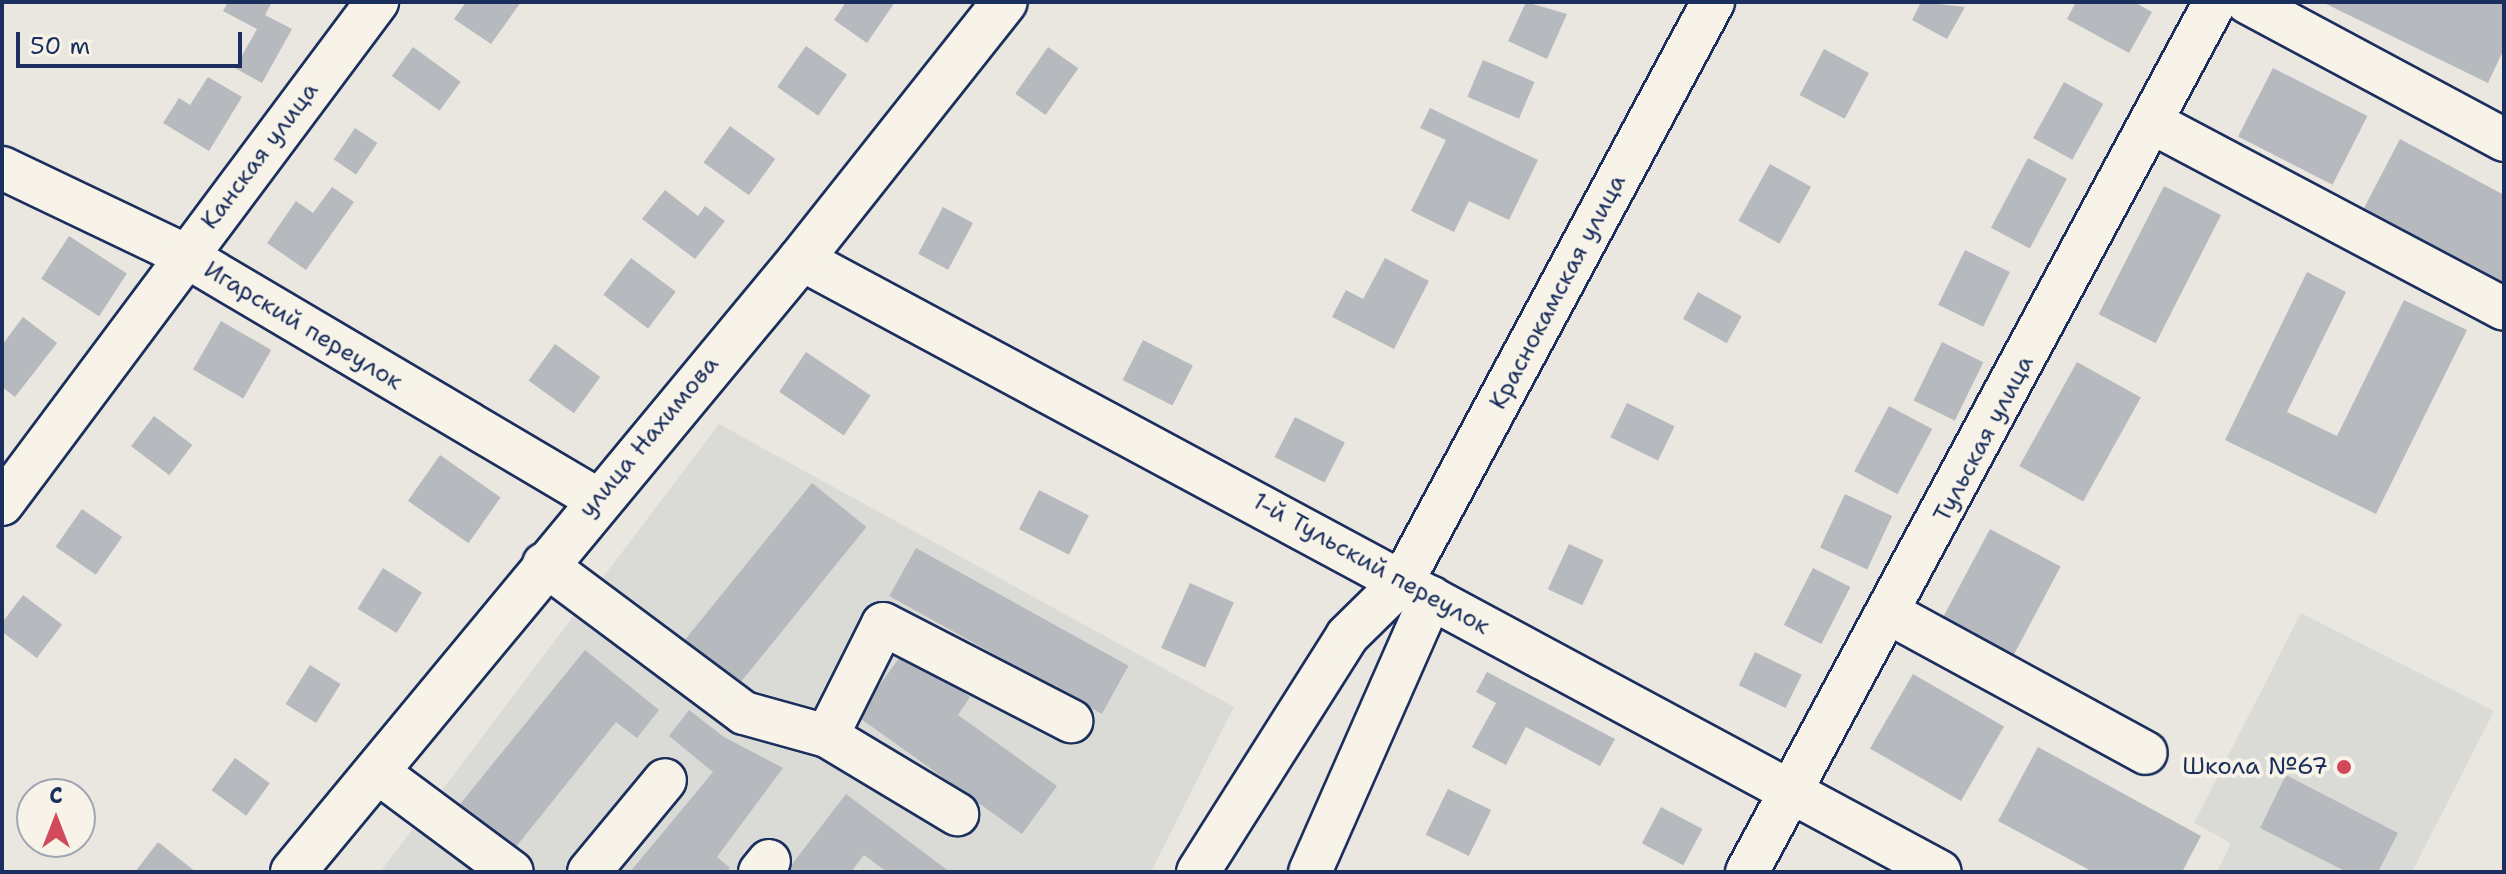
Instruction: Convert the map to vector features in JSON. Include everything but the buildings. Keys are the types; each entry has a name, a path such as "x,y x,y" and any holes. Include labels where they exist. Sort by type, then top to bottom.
{"main road":[{"name":"улица Нахимова","path":"293,872 596,499 801,259 1005,2"}],"street":[{"name":"Канская улица","path":"2,504 184,255 377,2"},
{"name":"Краснокамская улица","path":"1310,872 1416,590 1713,2"},
{"name":"Тульская улица","path":"1747,872 1891,614 2215,2"},
{"path":"2247,2 2504,140"},
{"path":"2151,122 2504,309"},
{"name":"Игарский переулок","path":"2,168 184,255 596,499"},
{"name":"1-й Тульский переулок","path":"801,259 1940,872"},
{"path":"544,564 744,713 827,736 957,814"},
{"path":"1198,872 1347,636 1416,590"},
{"path":"1891,614 2146,753"},
{"path":"827,736 883,624 1071,721"},
{"path":"376,771 512,872"},
{"path":"589,872 665,780"}],"shaded area":[{"path":"719,424 1234,707 1151,872 380,872"},
{"name":"Школа №67","path":"2301,613 2494,711 2412,872 2217,872 2231,843 2194,823"}],"place":[{"name":"Школа №67","path":"2344,767"}]}
